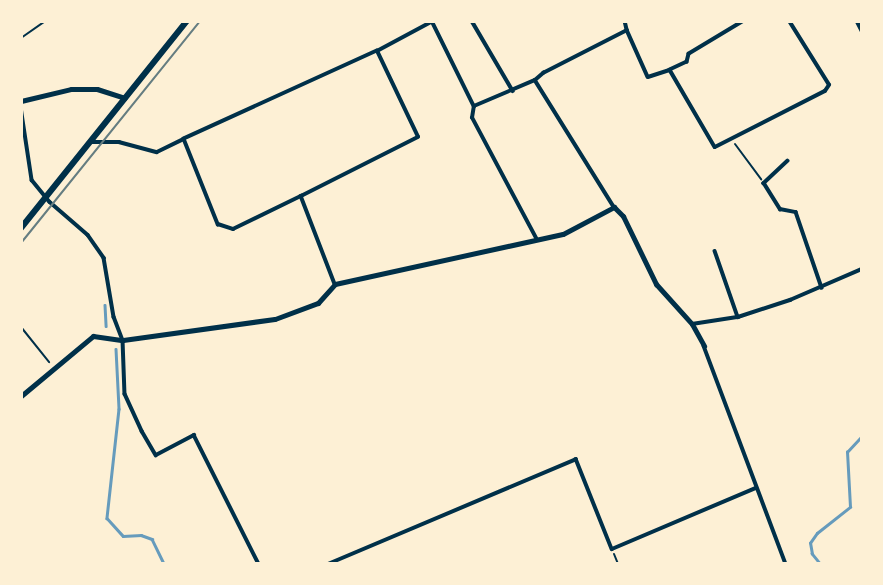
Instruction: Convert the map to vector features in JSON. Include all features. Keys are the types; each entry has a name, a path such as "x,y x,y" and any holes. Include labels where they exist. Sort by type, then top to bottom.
{"highway":[{"path":"21,228 187,21"}],"street":[{"path":"472,21 513,91"},
{"path":"625,21 648,77 670,71 687,62 690,54 744,21"},
{"path":"670,71 715,147 730,137 825,91 829,85 789,21"},
{"path":"857,21 862,31"},
{"path":"90,142 118,142 157,152 377,51 433,22 474,106 472,118 537,240"},
{"path":"474,106 513,91 627,30"},
{"path":"184,139 218,224 233,229 418,137 377,51"},
{"path":"535,80 614,207 623,216 656,284 692,324 704,346 786,564"},
{"path":"21,102 71,89 97,89 125,99"},
{"path":"21,107 32,180 45,198 88,235 104,258 114,317 123,340 125,394 142,431 156,455 194,435 259,564"},
{"path":"21,147 28,151"},
{"path":"788,161 764,183 779,209 796,212 822,288"},
{"path":"301,196 335,284"},
{"path":"21,397 93,336 123,340 275,319 318,303 335,284 563,234 614,207"},
{"path":"715,251 738,317"},
{"path":"692,324 738,317 822,288 862,269"},
{"path":"328,564 576,459 612,550 757,488"}],"path":[{"path":"21,38 45,21"},
{"path":"730,137 764,183"},
{"path":"21,327 54,368"},
{"path":"612,550 618,564"}],"waterway":[{"path":"105,305 106,326"},
{"path":"116,349 119,409 107,518 123,536 141,535 152,539 164,564"},
{"path":"820,564 812,554 810,543 817,533 850,507 847,452 862,436"}],"tram line":[{"path":"21,243 200,21"}]}
